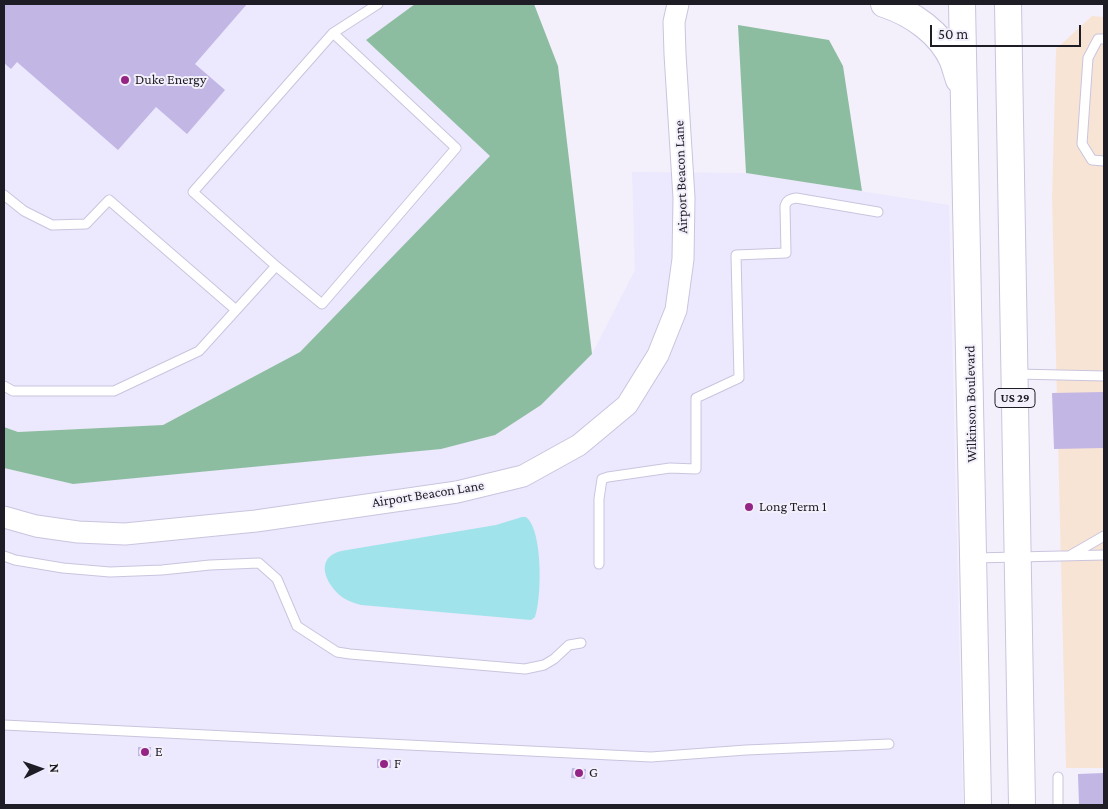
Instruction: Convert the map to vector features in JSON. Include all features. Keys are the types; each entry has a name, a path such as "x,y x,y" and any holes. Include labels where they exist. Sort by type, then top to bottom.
{"main road":[{"path":"884,4 918,19 939,39 952,60 964,98"},
{"name":"Wilkinson Boulevard","path":"962,4 978,805"},
{"name":"US 29","path":"1008,4 1022,805"}],"street":[{"name":"Airport Beacon Lane","path":"4,517 36,526 69,531 125,534 256,521 456,492 523,476 579,445 627,405 658,356 676,310 683,259 684,198 674,22 678,4"}],"lane":[{"path":"333,33 456,148 322,304 193,192 333,33 378,4"},
{"path":"1104,39 1098,39 1088,58 1082,144 1092,160 1104,161"},
{"path":"4,195 24,212 52,225 86,224 109,200 236,310"},
{"path":"599,564 599,499 602,479 670,468 696,469 696,398 739,378 736,255 786,253 785,206 786,201 791,198 878,212"},
{"path":"4,386 13,391 114,391 199,351 276,266"},
{"path":"1015,374 1104,376"},
{"path":"1071,555 1104,536"},
{"path":"1071,555 1104,540"},
{"path":"1071,555 1104,549"},
{"path":"1071,555 1104,561"},
{"path":"974,558 1104,555"},
{"path":"4,556 15,560 63,568 110,572 162,570 210,565 259,564 276,579 296,626 337,652 350,654 525,670 544,665 570,645 581,643"},
{"path":"4,725 651,758 746,750 889,744"},
{"path":"1058,777 1058,805"}],"shaded area":[{"name":"Duke Energy","path":"4,4 415,4 366,40 491,156 300,352 163,425 18,432 4,427"},
{"path":"1092,16 1104,17 1104,768 1066,768 1052,197 1056,49"},
{"name":"Long Term 1","path":"632,172 746,173 949,205 963,805 4,805 4,468 73,484 541,405 592,354 635,270"}],"green space":[{"path":"415,4 534,4 558,66 592,354 541,405 495,435 441,449 73,484 4,468 4,427 18,432 163,425 300,352 490,156 366,40"},
{"path":"738,25 829,40 843,66 862,191 746,173"}],"water":[{"path":"526,517 532,524 536,535 540,565 537,608 535,617 531,620 361,605 342,597 327,579 325,565 327,559 341,551 496,525"}],"building":[{"name":"Duke Energy","path":"4,4 247,4 195,64 225,90 187,134 156,107 118,150 17,62 11,69 4,63"},
{"path":"1104,392 1104,448 1054,449 1052,393"},
{"name":"E","path":"138,747 151,747 151,757 138,756"},
{"name":"F","path":"377,759 391,760 391,768 377,768"},
{"name":"G","path":"572,768 586,769 585,779 571,778"},
{"path":"1104,773 1104,805 1079,805 1078,774"}],"place":[{"name":"Duke Energy","path":"125,80"},
{"name":"Long Term 1","path":"749,507"},
{"name":"E","path":"145,752"},
{"name":"F","path":"384,764"},
{"name":"G","path":"579,773"}]}
